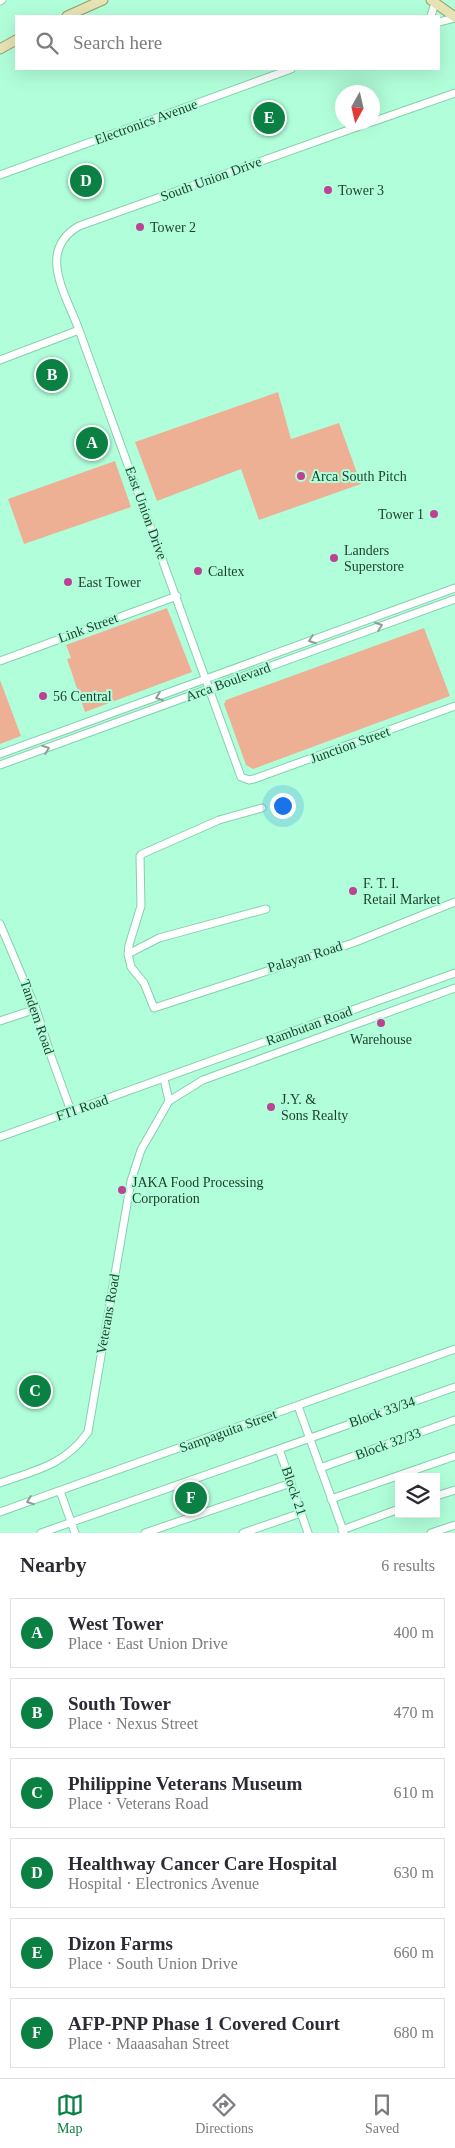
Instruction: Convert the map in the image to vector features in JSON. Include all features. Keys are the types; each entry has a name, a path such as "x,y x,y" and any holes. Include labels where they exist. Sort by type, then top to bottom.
{"main road":[{"path":"69,15 104,0"},
{"path":"433,1 455,18"},
{"path":"0,49 15,41"}],"street":[{"path":"430,15 433,1"},
{"path":"440,22 455,18"},
{"name":"Electronics Avenue","path":"0,175 289,70"},
{"name":"South Union Drive","path":"380,119 455,93"},
{"name":"South Union Drive","path":"58,245 66,233 79,226 349,130"},
{"name":"East Union Drive","path":"58,245 55,258 57,269 207,679 239,773 244,780"},
{"path":"0,360 79,330"},
{"name":"Arca Boulevard","path":"0,754 455,588"},
{"name":"Link Street","path":"0,661 177,596"},
{"name":"Arca Boulevard","path":"0,765 455,598"},
{"name":"Junction Street","path":"244,780 254,779 455,706"},
{"path":"128,954 141,906 142,854 219,820 262,808"},
{"name":"Palayan Road","path":"128,954 131,967 144,983 154,1008 352,943 455,902"},
{"path":"128,954 159,938 266,909"},
{"name":"Tandem Road","path":"0,924 36,1009 71,1111"},
{"name":"Rambutan Road","path":"164,1079 455,973"},
{"name":"Veterans Road","path":"0,1483 53,1464 68,1456 88,1432 131,1181 141,1150 169,1101 202,1080 455,988"},
{"path":"0,1021 36,1009"},
{"path":"164,1079 169,1101"},
{"name":"FTI Road","path":"0,1137 164,1079"},
{"name":"Sampaguita Street","path":"0,1512 455,1350"},
{"name":"Block 33/34","path":"42,1533 309,1437 455,1387"},
{"path":"298,1406 343,1531 395,1512"},
{"name":"Block 32/33","path":"320,1468 455,1420"},
{"name":"Block 21","path":"279,1449 308,1533"},
{"path":"331,1499 455,1456"},
{"path":"145,1533 291,1483"},
{"path":"440,1495 455,1490"},
{"path":"60,1491 75,1533"},
{"path":"243,1533 301,1512"},
{"path":"432,1533 455,1525"}],"shaded area":[{"path":"278,392 291,439 339,423 361,484 259,520 241,469 157,501 135,442"},
{"path":"115,461 131,507 24,544 8,499"},
{"path":"167,608 192,672 85,712 67,659 71,658 66,645"},
{"path":"424,628 450,696 253,769 246,765 224,704 226,700"},
{"path":"0,680 21,736 0,744"}],"place":[{"name":"Dizon Farms","path":"269,118"},
{"name":"Healthway Cancer Care Hospital","path":"86,181"},
{"name":"Tower 3","path":"328,190"},
{"name":"Tower 2","path":"140,227"},
{"name":"South Tower","path":"52,375"},
{"name":"West Tower","path":"92,443"},
{"name":"Arca South Pitch","path":"301,476"},
{"name":"Tower 1","path":"434,514"},
{"name":"Landers Superstore","path":"334,558"},
{"name":"Caltex","path":"198,571"},
{"name":"East Tower","path":"68,582"},
{"name":"56 Central","path":"43,696"},
{"name":"F. T. I. Retail Market","path":"353,891"},
{"name":"Warehouse","path":"381,1023"},
{"name":"J.Y. & Sons Realty","path":"271,1107"},
{"name":"JAKA Food Processing Corporation","path":"122,1190"},
{"name":"Philippine Veterans Museum","path":"35,1391"},
{"name":"AFP-PNP Phase 1 Covered Court","path":"191,1498"}]}
